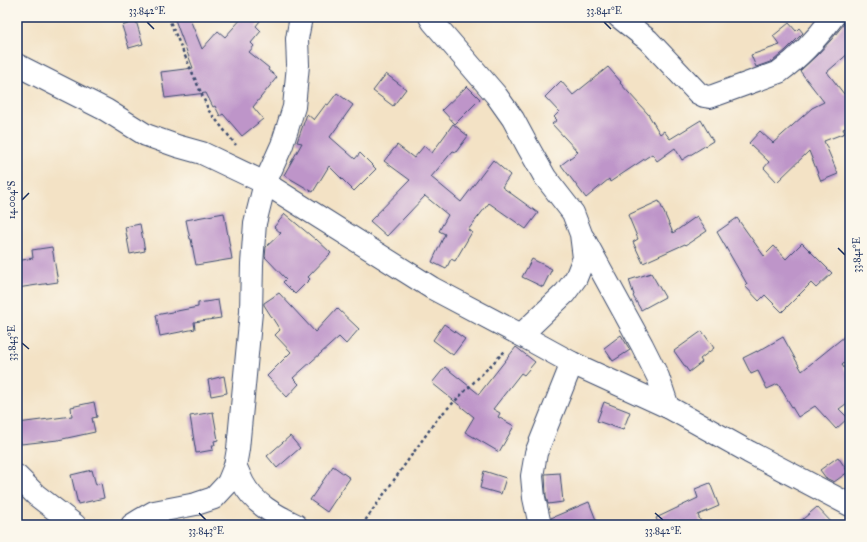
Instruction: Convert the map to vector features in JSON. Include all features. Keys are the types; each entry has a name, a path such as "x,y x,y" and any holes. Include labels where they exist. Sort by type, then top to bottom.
{"street":[{"path":"132,525 154,512 196,504 214,498 228,483 235,466 238,449 251,312 255,223 265,182 282,145 294,106 298,65 297,39 301,17"},
{"path":"430,17 496,95 513,118 545,177 573,213 581,234 658,377 668,407"},
{"path":"620,17 648,40 698,93 710,97 779,72 789,65 816,38 833,17"},
{"path":"17,65 106,110 146,135 202,153 265,182 432,288 521,335 542,348 668,407 749,452 850,505"},
{"path":"521,335 565,294 576,278 584,258 581,234"},
{"path":"540,525 534,498 532,476 536,453 572,363"},
{"path":"235,466 244,484 258,502 278,517 296,525"},
{"path":"17,476 36,495 75,525"}],"path":[{"path":"168,17 210,111 237,147"},
{"path":"362,525 438,418 521,335"}],"building":[{"path":"174,17 189,17 202,49 218,31 225,37 243,17 263,17 256,26 261,31 251,43 254,46 249,52 269,68 268,70 277,77 253,107 263,119 242,136 223,114 220,116 215,106 213,107 206,93 165,98 161,72 193,68"},
{"path":"846,17 850,17 850,52 827,72 844,94 850,91 850,126 843,129 845,133 824,141 838,174 821,181 809,151 777,182 764,168 769,162 749,143 760,131 773,143 812,108 824,102 800,71 831,40 843,25"},
{"path":"136,21 143,44 129,48 122,26"},
{"path":"789,23 796,31 799,28 803,33 773,61 756,67 751,55 780,45 773,36"},
{"path":"608,67 621,82 620,83 648,114 660,134 664,131 670,139 701,120 713,141 682,160 675,148 657,161 652,154 610,182 609,179 586,198 561,165 578,152 552,124 557,120 554,117 559,112 545,97 561,81 573,95"},
{"path":"386,74 406,89 393,106 373,91"},
{"path":"467,86 480,99 455,124 442,110"},
{"path":"337,93 353,105 330,137 355,159 360,153 376,169 354,191 329,166 313,192 284,175 302,143 297,142 307,114 314,120 326,104 328,105"},
{"path":"453,124 468,136 456,152 453,151 431,177 461,202 493,160 510,175 502,187 538,213 526,229 489,203 468,230 472,232 455,261 451,259 446,269 432,262 445,234 439,231 448,215 425,196 387,236 370,221 410,180 384,161 397,145 414,158 424,146 432,153"},
{"path":"659,201 673,233 697,216 707,231 686,245 685,244 643,263 633,242 638,239 628,215"},
{"path":"224,213 232,259 196,265 186,220"},
{"path":"285,214 331,253 308,277 310,279 295,294 283,282 286,279 265,257 266,247 281,233 274,227"},
{"path":"737,218 764,256 774,246 786,259 802,243 832,273 816,288 811,283 782,312 765,295 759,301 745,286 747,284 717,232"},
{"path":"140,224 145,251 130,254 125,227"},
{"path":"52,247 58,282 17,288 17,261 33,258 32,250"},
{"path":"532,259 552,269 543,287 522,277"},
{"path":"651,273 665,297 641,310 633,296 634,295 629,280"},
{"path":"279,293 315,332 337,308 359,329 346,344 339,337 293,378 299,384 287,397 267,376 291,352 275,335 280,330 264,305 264,303"},
{"path":"218,300 221,318 194,322 195,329 160,336 156,315 198,307 198,303"},
{"path":"444,324 465,339 453,355 433,340"},
{"path":"702,331 714,348 700,359 702,362 689,372 674,351"},
{"path":"850,332 850,358 842,365 850,376 850,401 839,409 848,418 836,429 815,406 798,417 778,384 767,389 758,371 751,374 743,358 783,337 802,371"},
{"path":"621,335 630,350 613,361 604,348"},
{"path":"516,347 535,362 524,375 521,373 493,409 500,413 498,417 514,426 499,452 465,432 474,417 432,383 445,367 479,394"},
{"path":"224,376 227,393 211,396 208,380"},
{"path":"94,402 97,417 92,418 95,432 58,440 21,444 18,423 72,416 71,407"},
{"path":"604,402 630,412 623,430 597,421"},
{"path":"213,412 218,440 214,441 215,445 212,445 213,450 196,453 190,416"},
{"path":"290,436 300,448 277,468 267,456"},
{"path":"838,457 848,472 834,482 826,478 820,470"},
{"path":"333,466 350,478 327,512 310,500"},
{"path":"92,470 96,485 101,483 104,498 78,504 71,475"},
{"path":"484,471 506,478 501,494 480,488"},
{"path":"560,473 563,502 548,504 545,474"},
{"path":"710,483 719,506 698,515 702,525 683,525 681,521 670,525 659,525 656,518 698,498 695,489"},
{"path":"589,502 598,525 552,525 551,518"},
{"path":"817,507 834,525 796,525"}]}
